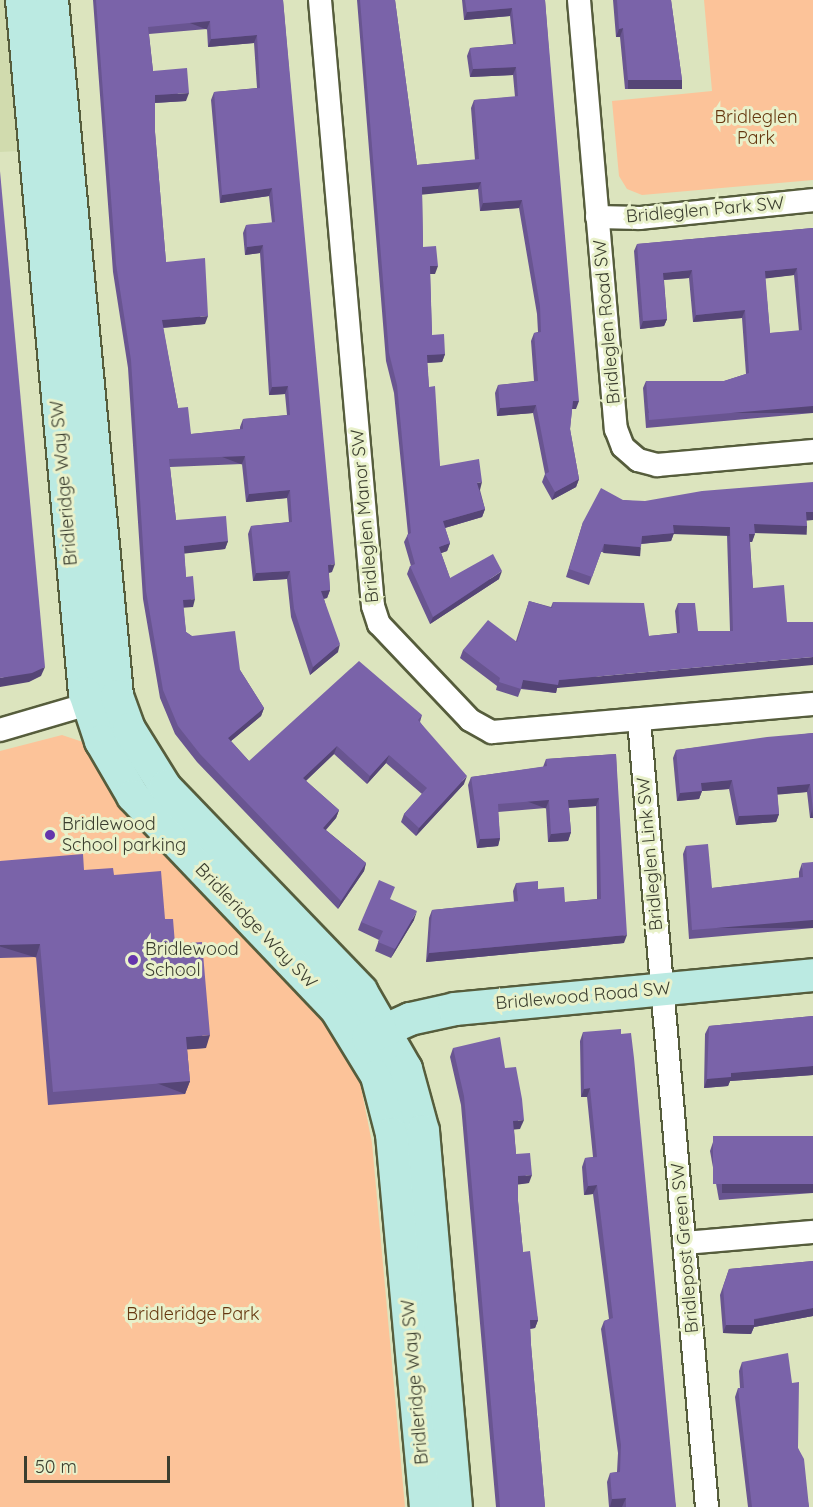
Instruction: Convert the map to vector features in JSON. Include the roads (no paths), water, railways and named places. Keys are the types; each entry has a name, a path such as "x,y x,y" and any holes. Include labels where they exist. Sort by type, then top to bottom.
{"street":[{"name":"Bridleridge Way SW","path":"22,0 52,171 90,437 103,700"},
{"name":"Bridleridge Way SW","path":"52,0 52,171 60,439 80,664 103,700 133,736 165,787 348,977 373,1035 412,1082 423,1131 432,1411 426,1507"},
{"name":"Bridleglen Manor SW","path":"320,0 374,616 485,730 639,720 813,704"},
{"name":"Bridleglen Road SW","path":"579,0 616,429 622,447 638,460 657,465 813,451"},
{"name":"Bridleglen Park SW","path":"597,217 640,218 813,200"},
{"path":"60,439 90,437"},
{"path":"0,730 103,700"},
{"name":"Bridleglen Link SW","path":"639,720 662,989"},
{"name":"Bridlewood Road SW","path":"373,1035 455,1009 813,975"},
{"name":"Bridlepost Green SW","path":"662,989 707,1507"},
{"path":"684,1243 813,1232"},
{"name":"Bridleridge Way SW","path":"432,1411 456,1507"}],"place":[{"name":"Bridlewood School parking","path":"50,835"},
{"name":"Bridlewood School","path":"133,960"}],"park label":[{"name":"Bridleglen Park","path":"756,128"},
{"name":"Bridleridge Park","path":"193,1314"}]}
